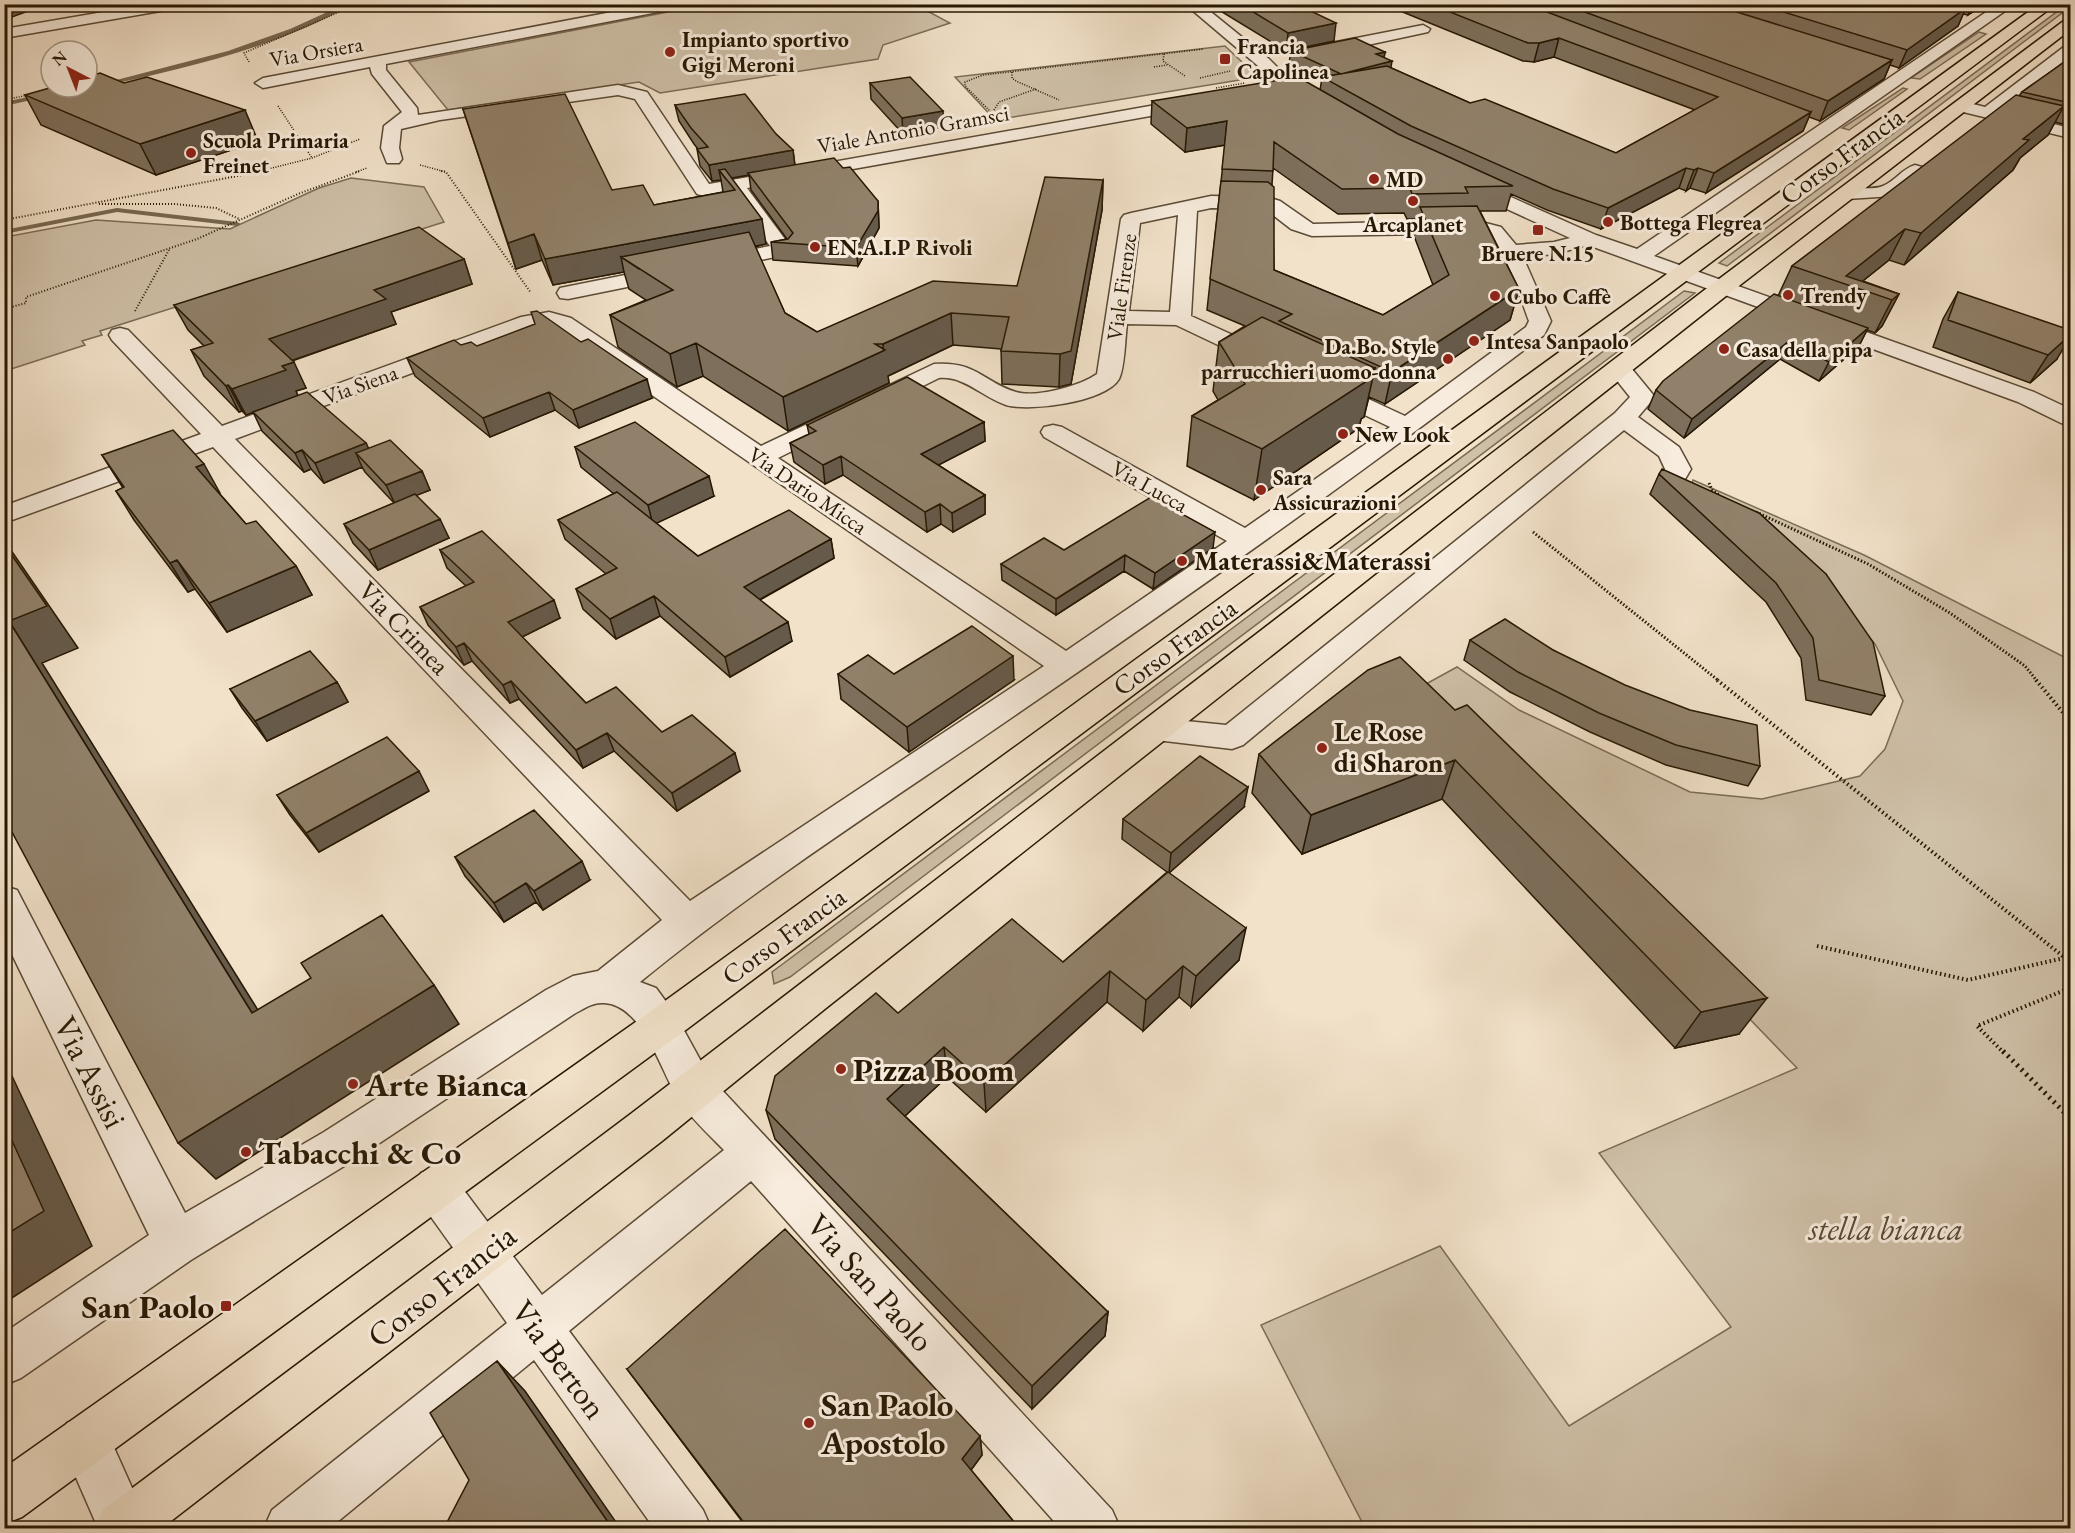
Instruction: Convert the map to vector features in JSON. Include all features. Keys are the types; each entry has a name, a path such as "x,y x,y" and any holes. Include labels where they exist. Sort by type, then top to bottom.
{"main road":[{"name":"Corso Francia","path":"4,1499 661,1026 2049,4"},
{"name":"Corso Francia","path":"123,1528 695,1089 1723,287 2070,23"}],"street":[{"path":"4,34 178,4"},
{"name":"Via Orsiera","path":"263,83 378,63 400,63 679,4"},
{"name":"Corso Francia","path":"1639,256 1817,127 2008,4"},
{"path":"1194,6 1213,6"},
{"path":"1194,6 1263,62 1288,87 1339,116"},
{"path":"1956,19 2008,34"},
{"path":"1309,52 1423,29"},
{"path":"1988,113 2070,49"},
{"path":"1263,62 1286,57"},
{"name":"Via Orsiera","path":"378,63 378,71 411,112 409,117 393,126"},
{"path":"2018,63 2065,77"},
{"path":"1895,75 1934,88"},
{"path":"1265,91 1288,87"},
{"path":"393,159 390,148 393,126 437,110 618,90 641,96 704,190 735,185 783,250 568,293"},
{"name":"Viale Antonio Gramsci","path":"735,185 1218,99"},
{"path":"1961,106 2070,133"},
{"path":"1817,127 1859,144"},
{"name":"Corso Francia","path":"1847,193 1887,192 1915,171 1886,163"},
{"path":"1447,175 1589,239 2026,397 2070,418"},
{"name":"Viale Firenze","path":"759,457 934,371 947,369 962,372 1016,400 1058,398 1098,386 1108,377 1131,219 1211,202 1267,203 1275,206 1292,222 1312,230 1480,227 1497,234 1510,252"},
{"path":"1180,319 1188,207"},
{"path":"1510,252 1555,248 1589,239"},
{"name":"Corso Francia","path":"4,1361 175,1244 339,1146 560,1002 587,988 607,986 687,922 1066,666 1409,427 1536,330 1540,321 1510,252"},
{"path":"1117,317 1180,319 1288,370"},
{"name":"Via Siena","path":"4,515 529,322 549,319"},
{"name":"Via Dario Micca","path":"549,319 564,323 1066,666"},
{"name":"Via Crimea","path":"120,335 687,922"},
{"name":"Corso Francia","path":"1156,729 1232,737 1624,418 1643,397 1619,368"},
{"path":"1310,380 1409,427"},
{"path":"1624,418 1670,452 1678,469 1672,480"},
{"name":"Via Lucca","path":"1053,432 1246,540"},
{"name":"Via Assisi","path":"4,900 163,1213 175,1244"},
{"path":"607,986 642,1000 661,1026"},
{"name":"Via San Paolo","path":"661,1026 695,1089 1094,1528"},
{"path":"290,1528 753,1153"},
{"name":"Via Berton","path":"436,1188 685,1528"},
{"path":"85,1441 123,1528"}],"path":[{"path":"1036,89 999,102 993,114 965,86 965,82 977,76 1242,45"},
{"path":"1165,54 1163,61 1189,80"},
{"path":"1154,67 1168,64"},
{"path":"1012,72 1015,82 1036,89 1065,104"},
{"path":"4,100 39,93"},
{"path":"4,220 273,169 312,158 393,126"},
{"path":"4,309 26,303 26,297 197,239 321,185 393,159 446,172 549,319"},
{"path":"86,204 174,204 216,208 239,219"},
{"path":"120,335 170,249"},
{"path":"1704,474 1712,490 1729,500"},
{"path":"1751,510 1868,564 1950,613 2025,666 2070,722"},
{"path":"1509,513 2070,963"},
{"path":"2064,957 2070,943"},
{"path":"1817,946 1968,980 2064,957"},
{"path":"2070,987 1977,1026 2070,1118"}],"green space":[{"name":"Impianto sportivo Gigi Meroni","path":"704,5 916,5 950,23 883,45 878,59 660,93 639,82 448,110 409,62"},
{"path":"2066,5 2070,7 1727,266 1719,263"},
{"path":"1979,32 1986,34 1920,79 1911,78"},
{"path":"1225,46 1258,77 995,120 955,77"},
{"path":"1903,88 1907,89 1849,130 1842,128"},
{"path":"351,178 424,187 444,222 100,331 102,335 82,341 85,345 5,371 5,237 96,220 230,229 319,188"},
{"path":"1684,291 1695,293 790,977 774,984 772,972"},
{"name":"stella bianca","path":"1693,480 1864,555 2070,660 2070,1528 1365,1528 1261,1325 1440,1246 1569,1426 1731,1327 1599,1153 1797,1068 1426,684 1457,667 1519,710 1690,792 1762,799 1860,776 1885,749 1903,701 1875,644 1827,592 1690,491"}],"building":[{"path":"1240,4 1296,4 1336,23 1288,33"},
{"path":"1430,4 1526,4 1811,112 1714,173 1698,168 1694,170 1686,168 1608,208 1553,189 1411,126 1322,77 1387,66 1470,103 1485,99 1616,153 1718,97 1559,38 1528,43"},
{"path":"1563,4 1711,4 1892,60 1828,101"},
{"path":"1758,4 1952,4 1966,8 1907,50"},
{"path":"1355,38 1385,52 1376,54 1392,61 1341,74 1291,51"},
{"path":"2070,58 2070,103 2022,92"},
{"path":"99,73 124,83 147,77 245,110 140,144 25,95 39,91 39,99 99,99"},
{"path":"910,77 943,111 902,118 870,83"},
{"path":"1298,77 1398,134 1513,186 1465,187 1468,193 1412,194 1410,188 1342,189 1274,142 1273,171 1222,169 1227,121 1187,128 1152,101"},
{"path":"565,94 612,190 643,185 654,205 735,190 719,170 725,169 762,219 545,259 534,234 508,243 463,109"},
{"path":"745,94 776,134 793,150 709,165 697,149 708,147 675,105"},
{"path":"2016,95 2064,106 2023,139 2029,140 1921,233 1905,229 1846,276 1899,294 1892,300 1792,266"},
{"path":"834,158 843,168 850,167 878,201 878,211 856,248 771,242 788,239 793,233 748,173"},
{"path":"1045,177 1103,180 1071,351 1060,354 1001,351 1009,317 951,313 883,344 875,344 885,350 783,397 696,343 670,354 610,315 673,290 621,257 749,232 785,313 817,332 933,281 1017,286"},
{"path":"1221,181 1268,182 1274,187 1274,270 1383,315 1449,275 1420,207 1477,206 1519,289 1392,372 1279,321 1292,314 1210,279"},
{"path":"419,227 464,259 374,290 386,299 269,339 294,362 282,366 286,370 232,389 226,386 191,350 213,343 174,305"},
{"path":"1958,292 2070,330 2070,335 2048,355 1948,320"},
{"path":"1774,294 1868,328 1829,362 1789,341 1692,419 1656,390 1663,381"},
{"path":"537,311 581,342 588,339 647,379 573,410 549,392 483,418 407,358 454,340 461,345 471,342 477,346 535,324 531,312"},
{"path":"1262,317 1375,368 1363,375 1370,379 1262,449 1192,416 1245,384 1219,342"},
{"path":"907,377 984,422 921,454 985,495 952,513 940,504 925,512 841,456 823,465 790,443 816,431 807,425"},
{"path":"307,392 366,443 315,463 302,450 295,453 253,412"},
{"path":"635,422 709,476 648,505 575,447"},
{"path":"173,430 204,464 196,467 246,524 256,521 296,566 209,603 177,560 170,563 116,491 124,487 102,455"},
{"path":"390,440 422,471 386,485 356,453"},
{"path":"1662,469 1759,513 1826,574 1873,642 1885,696 1819,680 1813,638 1776,583 1659,474"},
{"path":"617,492 698,556 789,510 831,539 744,587 788,622 725,657 654,596 610,619 576,589 617,568 558,520"},
{"path":"415,494 440,519 369,550 344,524"},
{"path":"1151,497 1215,532 1155,573 1125,555 1056,599 1001,564 1044,538 1064,550"},
{"path":"482,531 554,600 508,622 586,703 616,687 662,732 692,715 735,753 672,793 607,733 576,750 511,681 503,685 464,643 456,647 420,607 474,582 440,550"},
{"path":"4,544 47,606 9,621 252,1013 311,978 301,963 382,915 434,985 178,1143 4,817"},
{"path":"1505,619 1553,650 1625,685 1690,710 1757,725 1760,766 1676,745 1599,713 1518,672 1470,640"},
{"path":"972,626 1013,656 907,727 838,674 868,655 894,674"},
{"path":"310,651 337,682 255,721 230,689"},
{"path":"1400,657 1455,710 1467,705 1767,998 1701,1012 1455,760 1311,815 1259,754 1368,670"},
{"path":"387,737 419,771 306,833 277,795"},
{"path":"1200,756 1248,787 1171,853 1123,819"},
{"path":"534,810 582,861 534,891 526,883 494,903 455,857"},
{"path":"1168,872 1246,928 1196,976 1183,966 1146,1000 1110,971 984,1083 944,1047 887,1099 1108,1312 1032,1386 766,1110 775,1076 876,993 898,1013 1012,919 1063,962"},
{"path":"4,1123 44,1211 4,1236"},
{"name":"San Paolo Apostolo","path":"785,1229 980,1436 962,1459 1019,1528 748,1528 627,1369"},
{"path":"497,1361 612,1528 444,1528 469,1480 430,1413"}],"waterway":[{"path":"104,84 198,62 261,42 322,18 350,4"},
{"path":"4,104 39,97"},
{"path":"4,232 117,210 237,224"}],"place":[{"name":"Impianto sportivo Gigi Meroni","path":"670,52"},
{"name":"Francia Capolinea","path":"1225,59"},
{"name":"Scuola Primaria Freinet","path":"191,153"},
{"name":"MD","path":"1374,179"},
{"name":"Arcaplanet","path":"1413,201"},
{"name":"Bottega Flegrea","path":"1608,222"},
{"name":"Bruere N.15","path":"1538,230"},
{"name":"EN.A.I.P Rivoli","path":"815,247"},
{"name":"Trendy","path":"1788,295"},
{"name":"Cubo Caffè","path":"1495,296"},
{"name":"Intesa Sanpaolo","path":"1474,341"},
{"name":"Casa della pipa","path":"1724,349"},
{"name":"Da.Bo. Style parrucchieri uomo-donna","path":"1448,359"},
{"name":"New Look","path":"1343,434"},
{"name":"Sara Assicurazioni","path":"1261,490"},
{"name":"Materassi&Materassi","path":"1182,561"},
{"name":"Le Rose di Sharon","path":"1322,748"},
{"name":"Pizza Boom","path":"841,1069"},
{"name":"Arte Bianca","path":"353,1084"},
{"name":"Tabacchi & Co","path":"246,1152"},
{"name":"San Paolo","path":"226,1306"},
{"name":"San Paolo Apostolo","path":"809,1423"}]}
